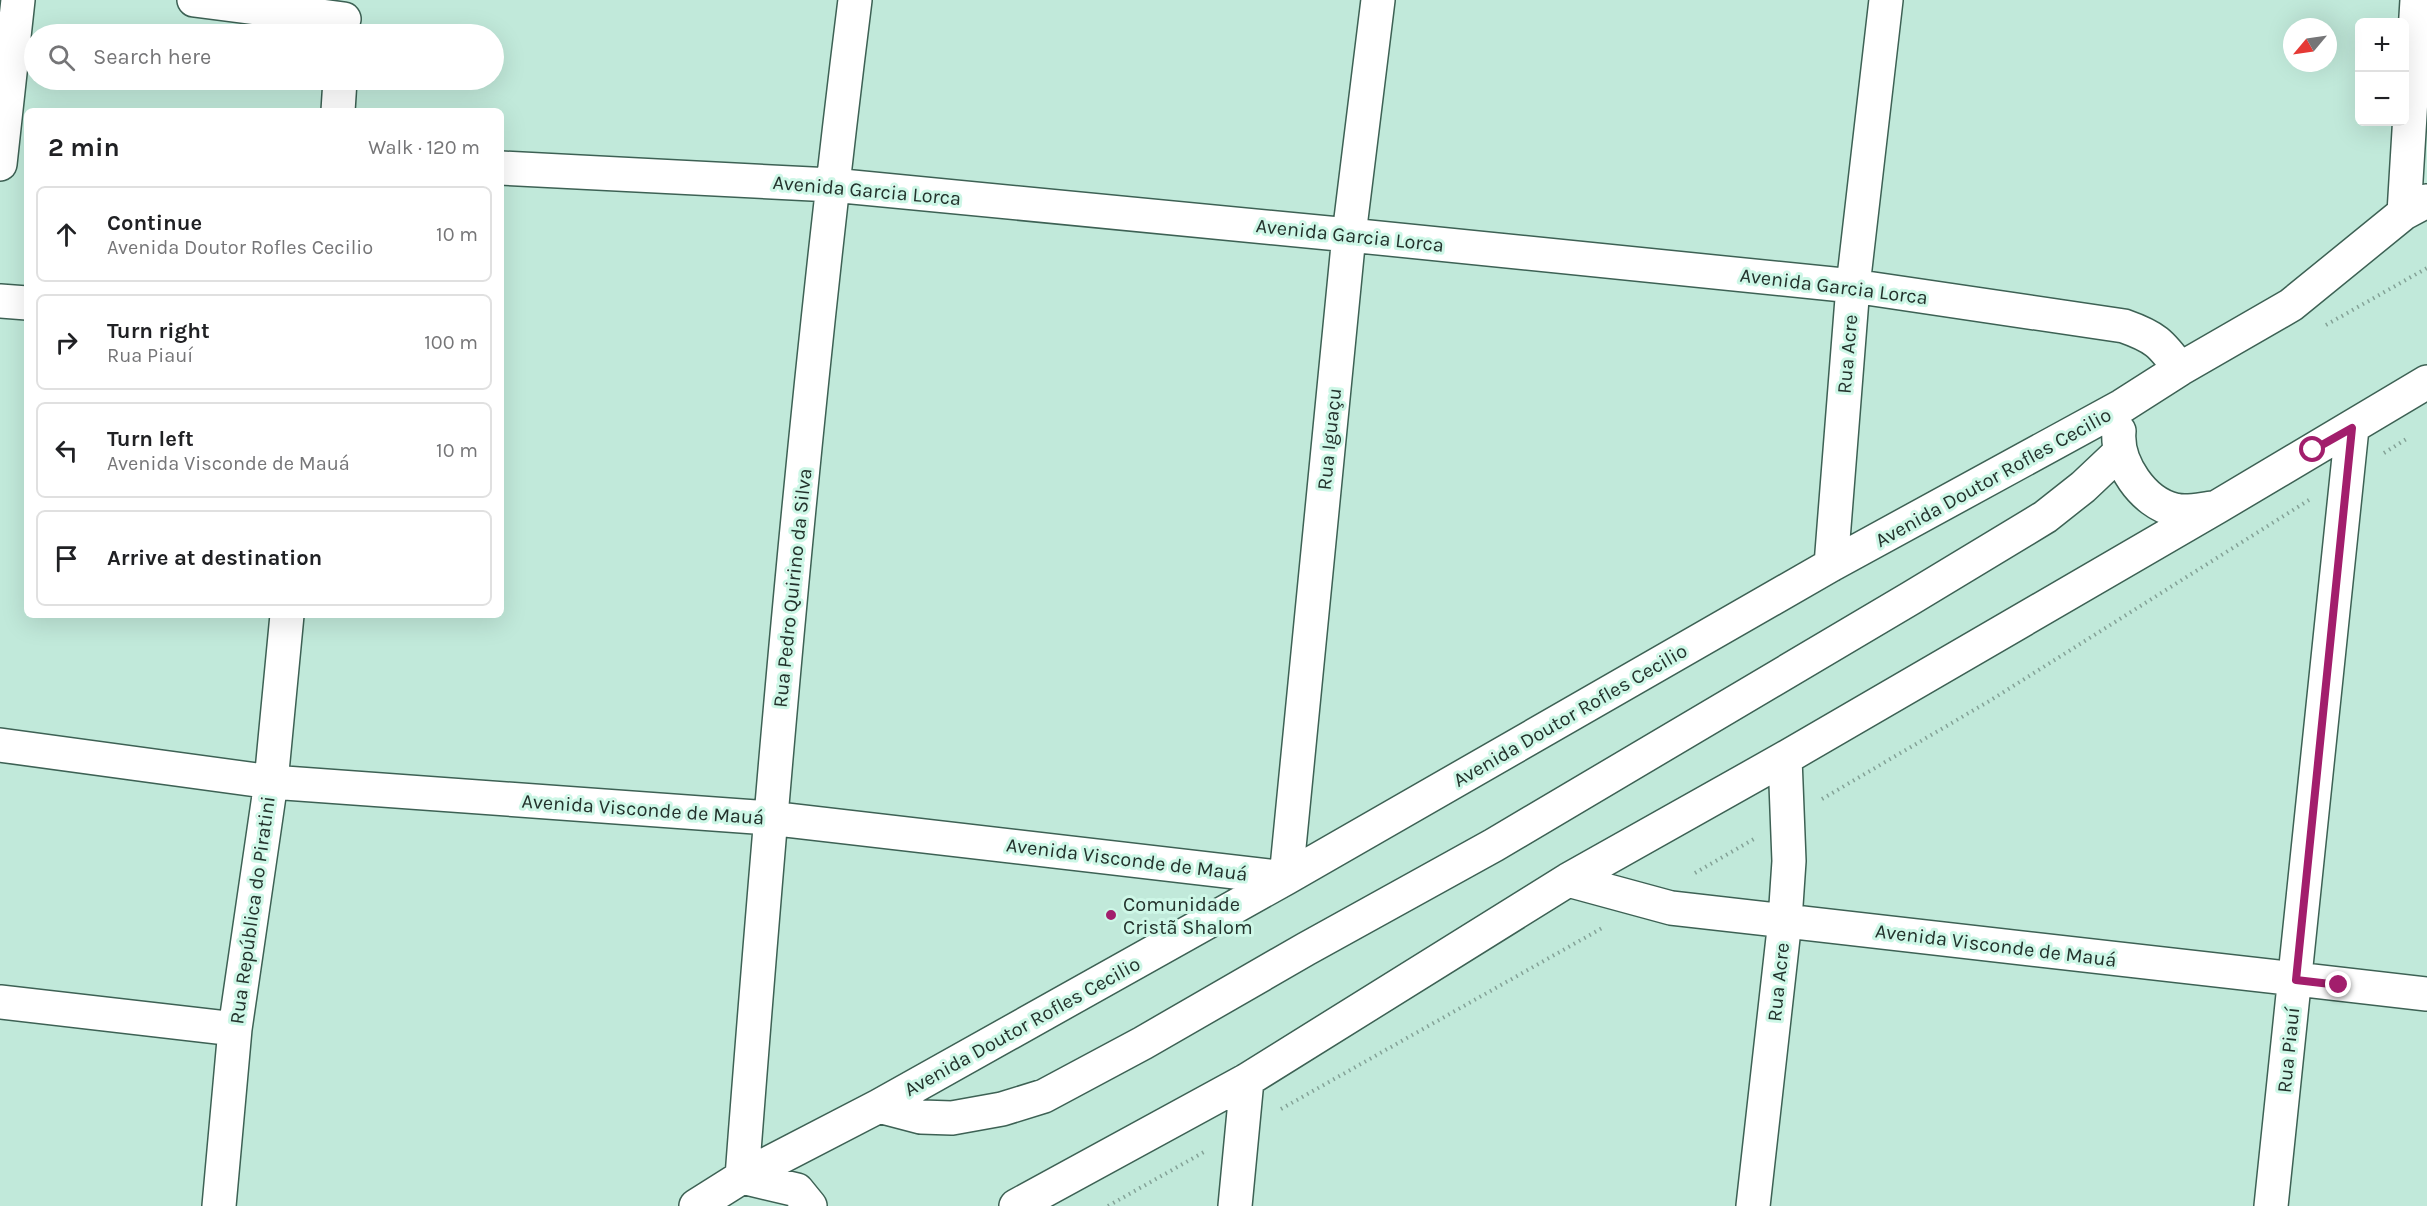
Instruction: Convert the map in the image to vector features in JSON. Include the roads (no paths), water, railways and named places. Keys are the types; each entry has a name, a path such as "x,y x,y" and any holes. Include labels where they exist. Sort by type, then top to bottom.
{"street":[{"path":"0,164 18,0"},
{"path":"194,0 344,18"},
{"name":"Rua Pedro Quirino da Silva","path":"742,1177 770,818 832,185 855,0"},
{"name":"Rua Iguaçu","path":"1286,878 1349,235 1378,0"},
{"name":"Rua Acre","path":"1831,566 1853,286 1886,0"},
{"path":"2415,207 2417,0"},
{"path":"338,108 339,90"},
{"name":"Avenida Garcia Lorca","path":"504,168 832,185 1853,286 2124,326 2149,335 2165,348 2180,369"},
{"name":"Avenida Doutor Rofles Cecilio","path":"696,1206 742,1177 879,1106 1286,878 1831,566 2122,406 2180,369 2291,305 2415,207"},
{"path":"0,301 24,303"},
{"path":"1016,1206 1247,1080 1568,880 1785,758 2427,382"},
{"path":"2122,406 2118,435 2119,453 2138,486 2163,506 2178,511 2217,507"},
{"name":"Rua Piauí","path":"2271,1206 2352,428"},
{"path":"879,1106 921,1117 952,1118 1002,1109 1054,1090 1143,1043 1494,845 1911,598 2044,517 2084,487 2119,453"},
{"name":"Rua República do Piratini","path":"219,1206 235,1029 271,782 287,618"},
{"name":"Avenida Visconde de Mauá","path":"0,745 271,782 770,818 1286,878"},
{"name":"Rua Acre","path":"1753,1206 1785,920 1789,861 1785,758"},
{"name":"Avenida Visconde de Mauá","path":"1568,880 1671,908 2427,994"},
{"path":"0,1002 235,1029"},
{"path":"1235,1206 1247,1080"},
{"path":"742,1177 797,1190 810,1206"}],"place":[{"name":"Comunidade Cristã Shalom","path":"1111,915"}]}
